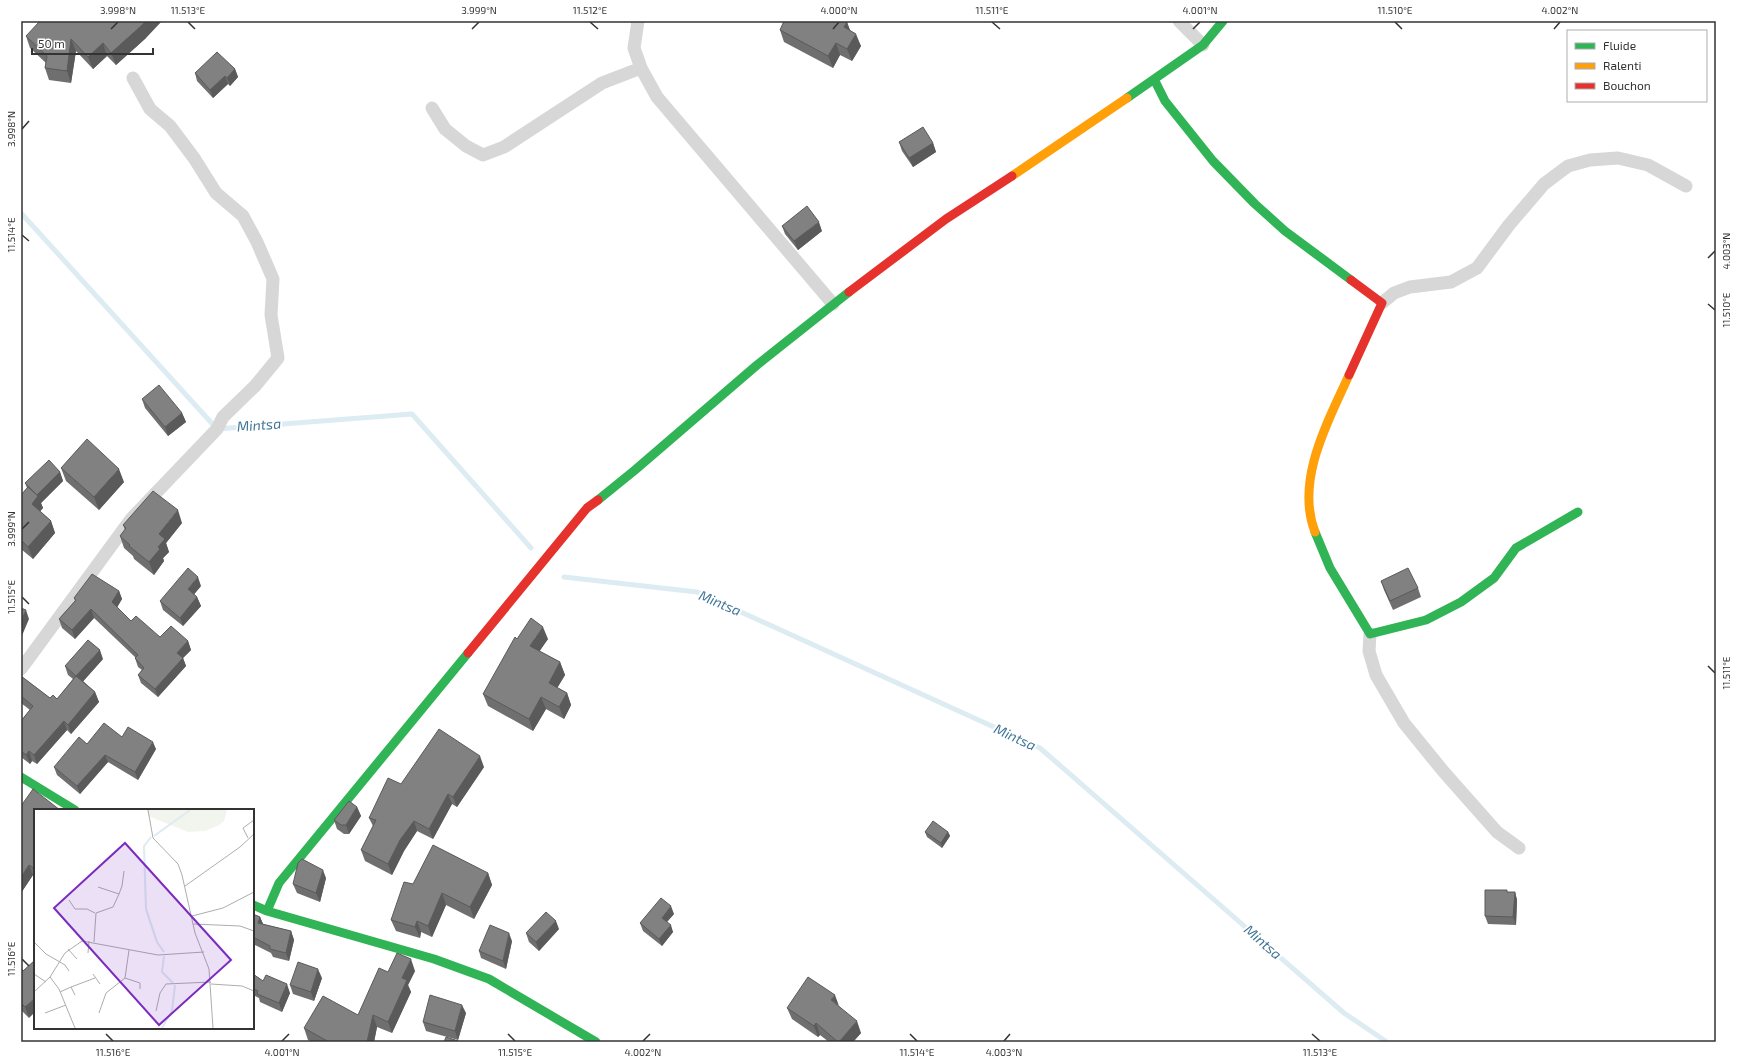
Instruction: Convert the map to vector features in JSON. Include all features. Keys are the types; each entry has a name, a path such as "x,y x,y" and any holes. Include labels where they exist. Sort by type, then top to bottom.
{"street":[{"path":"638,21 634,48 642,68 657,97 833,304"},
{"path":"1179,21 1203,45"},
{"path":"267,911 279,883 294,864 587,508 635,470 757,365 833,304 946,219 1042,156 1203,45 1223,21"},
{"path":"432,108 445,129 466,146 483,155 504,147 602,83 642,68"},
{"path":"21,669 130,519 217,428 223,417 254,386 278,358 271,315 272,279 257,242 243,216 216,193 194,158 170,126 150,109 133,78"},
{"path":"1154,79 1165,102 1213,161 1255,204 1285,231 1382,303"},
{"path":"1519,848 1498,832 1443,771 1404,723 1376,675 1369,651 1370,634 1352,607 1332,571 1312,525 1308,499 1316,457 1332,414 1377,312 1382,303 1394,293 1410,287 1451,282 1477,268 1509,225 1544,184 1568,166 1590,160 1618,158 1648,164 1686,186"},
{"path":"1370,634 1426,620 1461,602 1494,578 1516,548 1578,512"},
{"path":"21,777 73,809"},
{"path":"254,906 434,959 489,979 596,1042"}],"building":[{"path":"40,21 146,21 111,53 103,43 88,57 71,39 67,71 45,68 47,56 26,36"},
{"path":"784,21 845,21 847,22 844,27 856,34 847,49 836,43 828,56 780,30"},
{"path":"217,52 235,69 227,78 225,76 210,90 195,73"},
{"path":"923,127 933,143 909,158 899,142"},
{"path":"807,206 819,222 794,241 782,226"},
{"path":"159,385 182,413 165,427 142,399"},
{"path":"87,439 119,469 94,497 61,468"},
{"path":"49,460 60,472 37,495 25,483"},
{"path":"28,487 38,496 32,504 51,521 28,547 21,540 21,495"},
{"path":"153,491 178,510 159,534 165,539 158,547 160,549 149,562 129,546 130,545 120,536 126,528 123,525"},
{"path":"188,568 198,577 188,589 197,597 180,618 160,601"},
{"path":"1408,568 1418,588 1390,601 1381,581"},
{"path":"92,574 119,591 112,602 131,621 136,616 160,637 171,626 188,641 177,653 183,658 155,689 138,675 144,668 135,658 138,655 91,609 72,630 59,619 76,600 74,598"},
{"path":"21,608 26,610 21,621"},
{"path":"531,618 543,627 530,646 560,662 549,683 567,693 559,707 541,697 529,719 483,694 515,637 517,639"},
{"path":"88,640 100,650 76,676 65,666"},
{"path":"21,676 50,698 53,695 57,699 76,676 95,692 68,725 64,721 34,755 29,751 26,755 21,751 21,721 33,706 21,696"},
{"path":"104,723 122,737 128,727 153,742 135,772 105,755 77,786 54,767 79,737 87,744"},
{"path":"439,729 480,756 453,797 448,794 429,829 414,821 400,840 388,864 361,850 376,820 369,818 388,778 401,784"},
{"path":"33,789 59,809 34,809 34,868 29,865 21,877 21,806"},
{"path":"349,801 357,807 346,825 341,825 334,820"},
{"path":"933,821 948,832 941,843 925,832"},
{"path":"433,845 488,873 470,907 442,893 428,926 417,921 415,927 391,920 404,882 413,884"},
{"path":"302,859 323,870 316,893 293,884 298,863"},
{"path":"1485,890 1507,890 1507,892 1515,892 1513,917 1485,916"},
{"path":"661,898 671,906 662,918 671,925 659,939 640,923"},
{"path":"546,912 556,921 536,942 526,933"},
{"path":"254,914 260,917 258,923 291,931 286,953 270,949 270,946 254,938"},
{"path":"490,925 509,933 503,961 479,951"},
{"path":"397,953 411,959 402,978 407,980 388,1022 373,1015 367,1042 329,1042 304,1028 323,996 358,1015 379,968 388,972"},
{"path":"34,961 34,999 25,1007 21,1003 21,968 23,971"},
{"path":"298,962 318,969 311,992 290,985"},
{"path":"254,975 263,981 266,975 287,984 279,1003 257,994 258,991 254,989"},
{"path":"808,977 835,995 831,1000 857,1021 839,1042 816,1023 814,1026 787,1008"},
{"path":"430,995 462,1005 455,1031 423,1022"},
{"path":"446,1037 461,1042 444,1042"}],"waterway":[{"name":"Mintsa","path":"21,213 217,429 412,414 531,548"},
{"name":"Mintsa","path":"564,577 697,592 1040,748 1344,1013 1387,1042"}],"traffic: fast":[{"path":"1127,98 1203,45 1223,21"},
{"path":"1154,79 1165,101 1213,161 1255,204 1285,231 1351,280"},
{"path":"598,500 757,365 849,292"},
{"path":"1315,532 1330,568 1370,634 1426,620 1461,602 1494,578 1516,548 1578,512"},
{"path":"267,911 279,883 468,653"},
{"path":"21,777 73,809"},
{"path":"254,905 267,911 434,959 489,979 596,1042"}],"traffic: slow":[{"path":"1012,176 1127,98"},
{"path":"1315,532 1310,512 1309,492 1311,472 1324,432 1349,375"}],"traffic: jam":[{"path":"849,292 946,219 1012,176"},
{"path":"1349,375 1382,303 1351,280"},
{"path":"468,653 587,508 598,500"}]}
